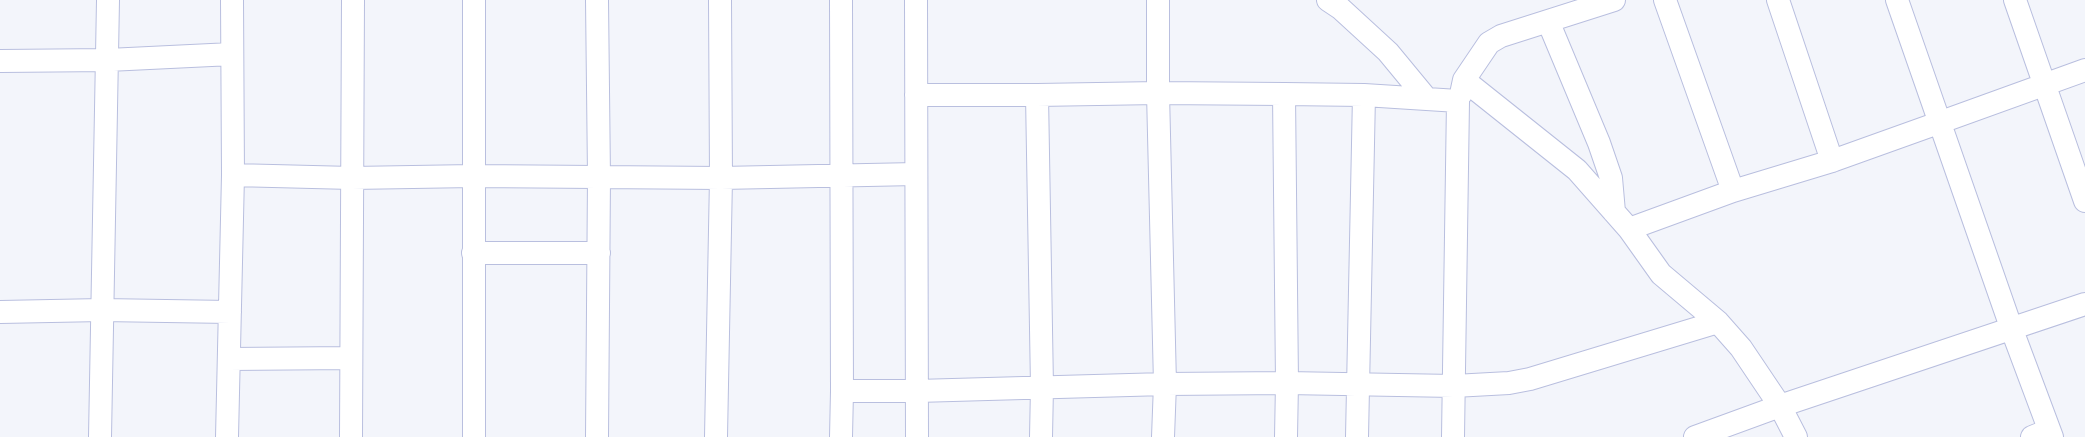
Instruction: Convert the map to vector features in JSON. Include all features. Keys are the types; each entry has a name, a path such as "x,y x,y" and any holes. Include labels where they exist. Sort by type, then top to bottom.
{"street":[{"path":"100,437 108,0"},
{"path":"227,437 233,175 232,0"},
{"path":"351,437 353,0"},
{"path":"474,0 474,437"},
{"path":"597,0 599,176 597,437"},
{"path":"716,437 720,178 720,0"},
{"path":"841,0 841,437"},
{"path":"916,0 917,437"},
{"path":"1158,0 1158,92 1165,384 1163,437"},
{"path":"1328,0 1340,8 1388,52 1426,98"},
{"path":"1453,437 1458,101 1464,80 1489,43 1501,36 1614,0"},
{"path":"1665,0 1733,191"},
{"path":"1778,0 1832,160"},
{"path":"1897,0 1941,122 2012,330 2044,435"},
{"path":"2015,0 2085,201"},
{"path":"1548,21 1599,143 1611,178 1614,212"},
{"path":"0,61 108,60 232,54"},
{"path":"1629,230 1733,191 1832,160 2085,70"},
{"path":"1464,80 1577,170 1629,230 1660,274 1718,322 1741,348 1780,406 1796,437"},
{"path":"916,95 1037,96 1158,92 1364,95 1458,101"},
{"path":"1284,94 1287,383 1286,437"},
{"path":"1357,437 1364,95"},
{"path":"1037,96 1042,387 1041,437"},
{"path":"233,175 352,178 473,176 720,178 916,174"},
{"path":"474,252 599,253"},
{"path":"1699,436 1780,406 2012,330 2085,304"},
{"path":"0,312 102,310 230,312"},
{"path":"842,392 1165,384 1287,383 1454,386 1509,383 1530,379 1718,322"},
{"path":"229,359 351,358"}]}
